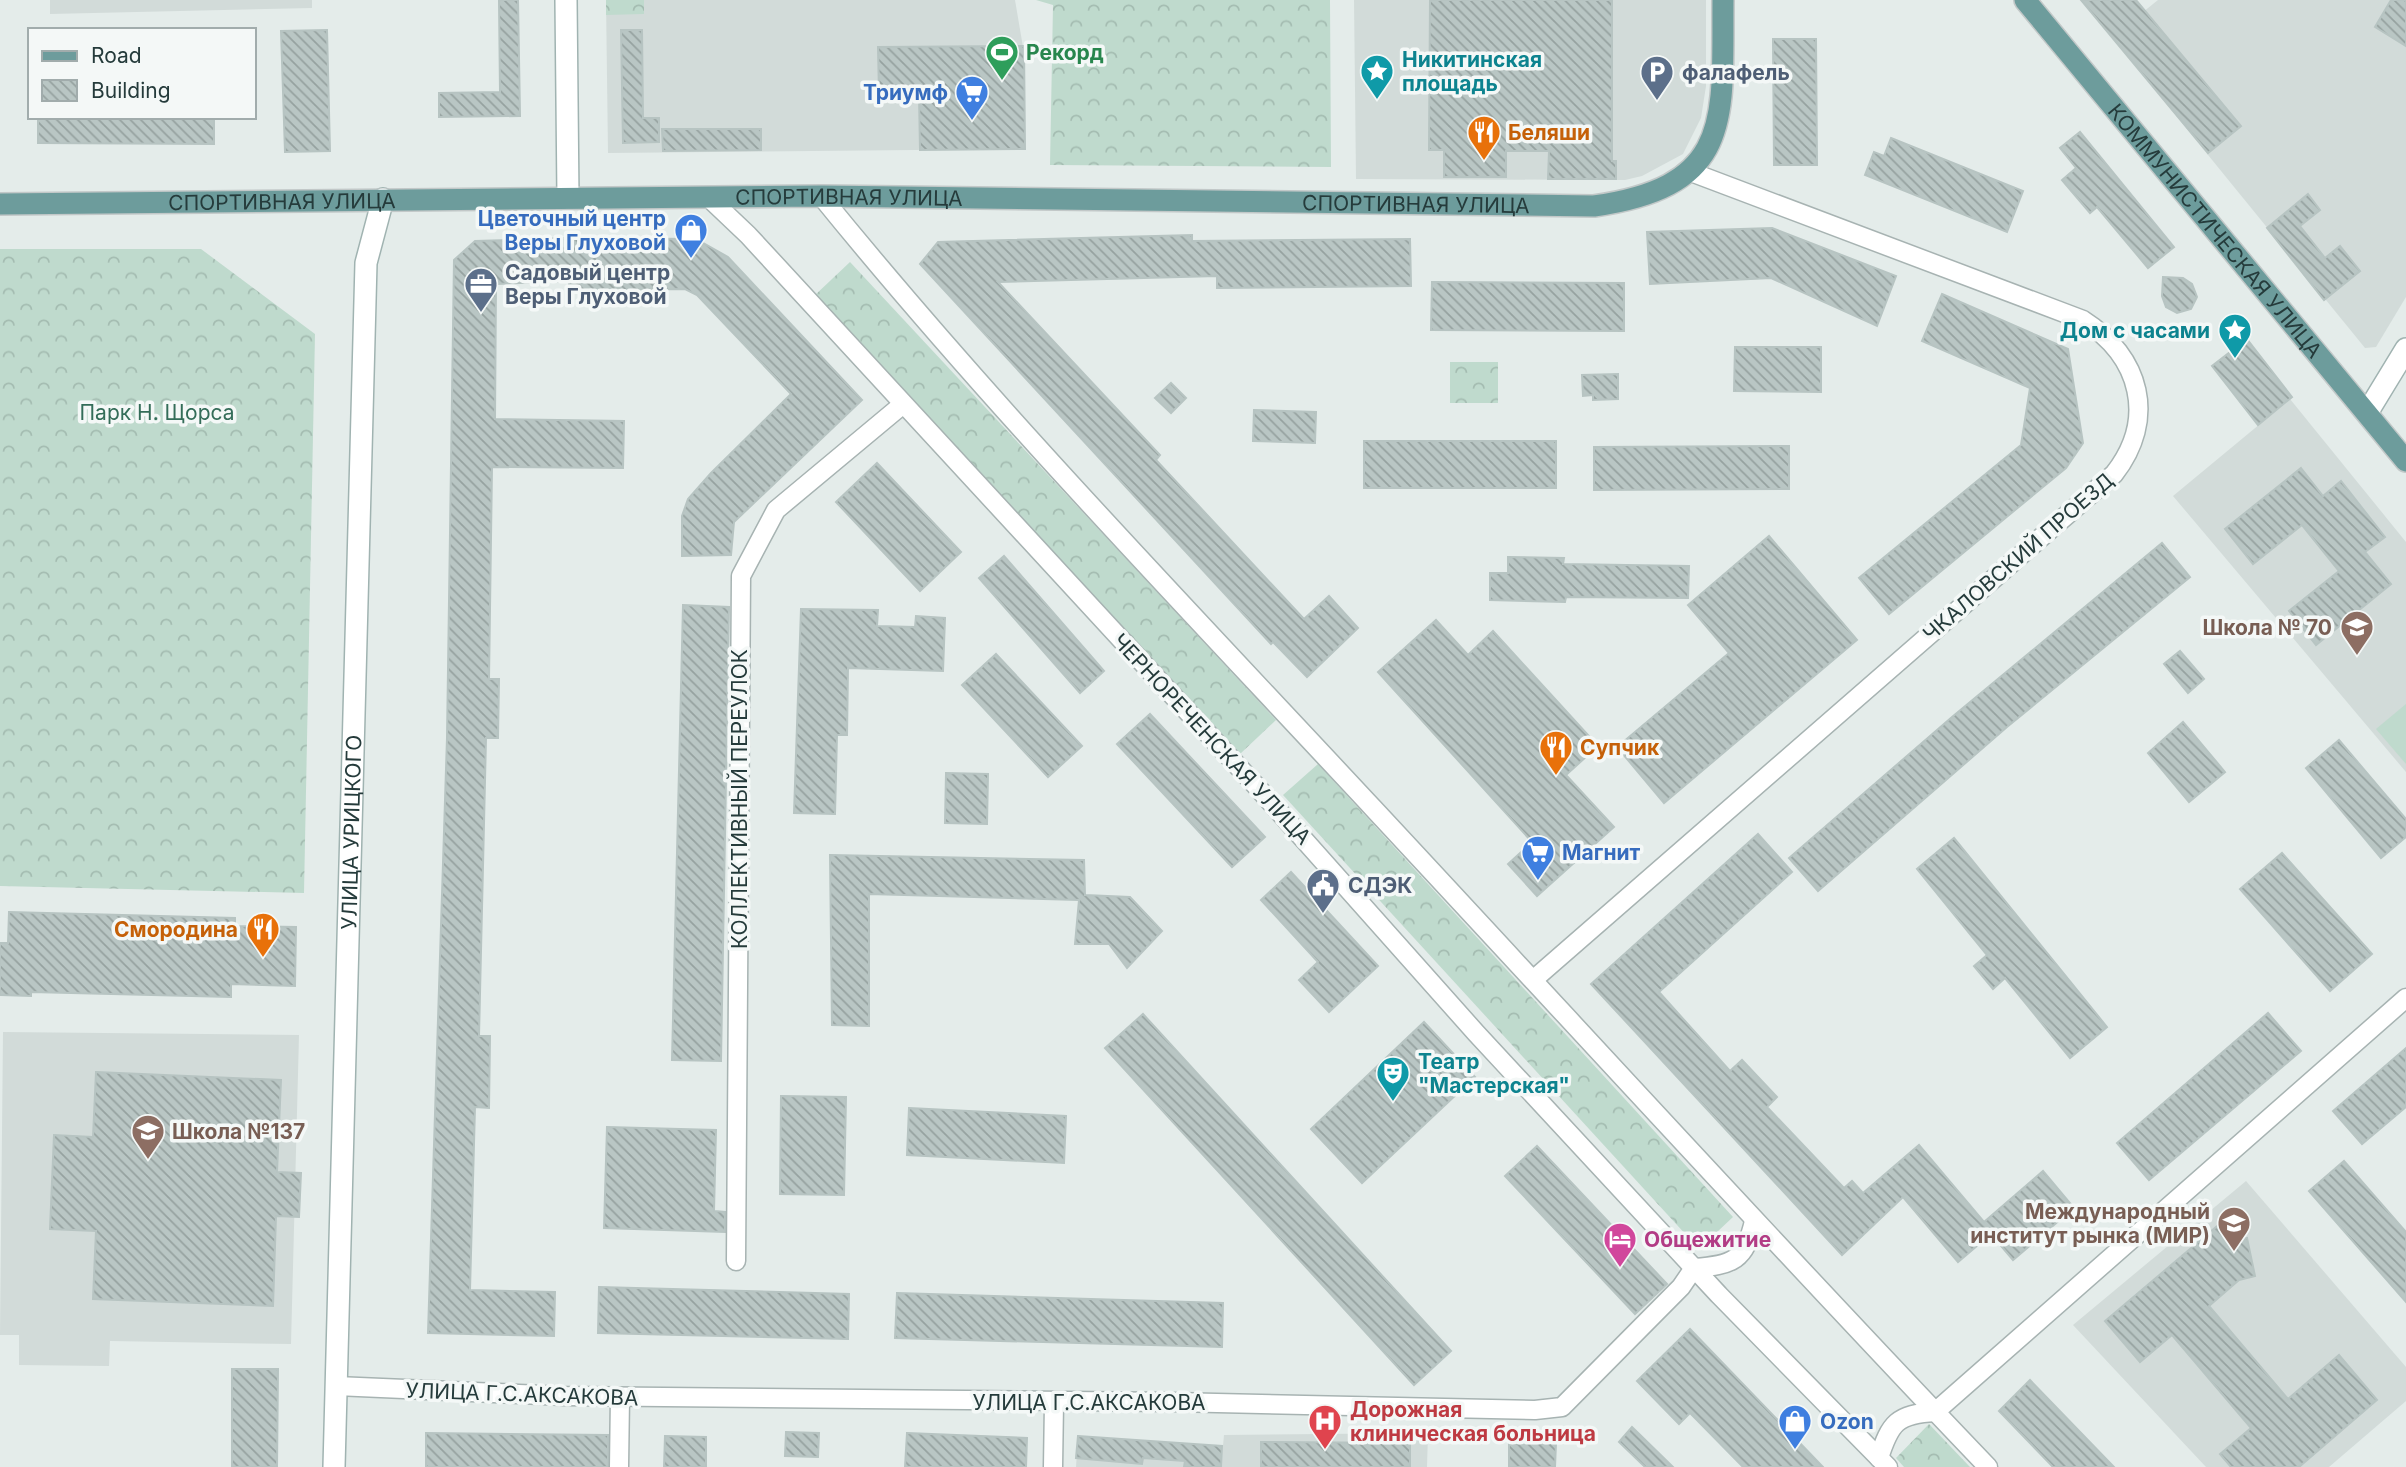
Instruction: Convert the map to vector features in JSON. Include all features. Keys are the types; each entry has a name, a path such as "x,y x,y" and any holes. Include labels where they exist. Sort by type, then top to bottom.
{"main road":[{"path":"566,0 568,198"},
{"path":"1691,172 1712,137 1723,92 1723,0"},
{"name":"КОММУНИСТИЧЕСКАЯ УЛИЦА","path":"2025,0 2406,461"},
{"name":"СПОРТИВНАЯ УЛИЦА","path":"0,204 383,198 821,196 1594,206 1635,200 1691,172"},
{"name":"УЛИЦА УРИЦКОГО","path":"334,1467 366,263 383,198"},
{"path":"2367,413 2406,348"}],"street":[{"name":"ЧКАЛОВСКИЙ ПРОЕЗД","path":"1534,980 2114,474 2136,439 2140,411 2136,386 2122,357 2103,333 2083,320 1691,172"},
{"path":"821,196 959,358 1754,1221 1988,1467"},
{"name":"ЧЕРНОРЕЧЕНСКАЯ УЛИЦА","path":"708,197 748,235 1249,778 1476,1033 1694,1268 1883,1462"},
{"name":"КОЛЛЕКТИВНЫЙ ПЕРЕУЛОК","path":"736,1261 741,576 776,510 902,405"},
{"path":"1883,1462 1886,1437 1896,1421 1914,1413 1935,1412 2406,998"},
{"path":"1694,1268 1721,1266 1741,1257 1750,1240 1754,1221"},
{"name":"УЛИЦА Г.С.АКСАКОВА","path":"336,1386 409,1391 620,1397 1172,1402 1535,1410 1562,1407 1681,1287 1694,1268"},
{"path":"619,1467 620,1397"},
{"path":"1053,1467 1054,1403"}],"shaded area":[{"path":"50,0 312,0 312,8 50,14"},
{"path":"606,0 1015,0 1023,47 1025,149 608,153"},
{"path":"1354,0 1706,0 1706,86 1701,118 1683,154 1642,176 1625,180 1356,179"},
{"path":"2158,0 2406,0 2406,297 2376,347 2365,348 2112,37"},
{"name":"Школа № 70","path":"2290,399 2406,542 2406,772 2173,496"},
{"name":"Школа №137","path":"3,1032 299,1035 291,1344 110,1341 109,1366 19,1365 19,1335 0,1335"},
{"name":"Международный институт рынка (МИР)","path":"2246,1181 2406,1367 2406,1401 2329,1467 2206,1467 2073,1325"},
{"name":"Дорожная клиническая больница","path":"1428,1433 1427,1467 1076,1467 1078,1436 1223,1446 1224,1435"}],"green space":[{"path":"606,0 644,0 644,14 606,15"},
{"name":"Никитинская площадь","path":"1036,0 1330,0 1331,167 1050,165 1053,5"},
{"name":"Парк Н. Щорса","path":"0,249 201,249 315,334 304,893 0,886"},
{"path":"850,262 1276,720 1240,754 813,297"},
{"path":"1450,362 1498,362 1498,403 1450,403"},
{"path":"2406,704 2406,764 2376,729"},
{"path":"1318,764 1733,1217 1699,1249 1283,795"},
{"path":"1929,1424 1970,1467 1904,1467 1896,1458"}],"building":[{"path":"499,0 518,0 520,116 439,117 439,93 500,92"},
{"path":"1430,0 1612,0 1612,161 1616,161 1616,179 1548,179 1549,151 1506,151 1506,177 1444,177 1444,150 1429,150"},
{"path":"2081,0 2136,0 2241,126 2208,153"},
{"path":"2391,0 2406,0 2406,46 2375,27"},
{"path":"327,30 330,151 285,152 281,31"},
{"path":"621,30 642,30 643,118 659,118 659,142 623,143"},
{"path":"1773,39 1816,39 1817,165 1774,165"},
{"name":"Триумф","path":"1024,46 1025,149 920,150 919,94 879,94 878,47"},
{"path":"38,119 214,119 214,144 38,143"},
{"path":"662,129 761,129 761,150 663,151"},
{"path":"2080,132 2174,247 2148,268 2097,207 2090,213 2062,180 2076,168 2060,148"},
{"path":"1891,138 2023,191 2007,232 1865,175 1874,152 1884,156"},
{"path":"2308,194 2320,210 2300,226 2325,258 2340,246 2360,271 2324,300 2267,228"},
{"path":"1772,228 1896,276 1877,326 1771,278 1650,284 1647,232"},
{"path":"1192,235 1192,241 1410,239 1411,286 1217,288 1217,276 998,282 1160,455 1156,460 1304,619 1329,596 1358,628 1307,677 1273,642 1271,644 920,264 938,242"},
{"path":"569,238 696,239 728,257 862,400 734,522 731,555 682,556 682,516 688,499 791,394 697,295 685,289 569,291 569,281 496,284 495,419 624,421 623,468 492,467 489,679 499,679 498,738 486,738 479,1036 490,1036 489,1108 475,1107 470,1290 555,1292 554,1336 428,1333 447,738 454,260 475,241"},
{"path":"2163,277 2183,278 2192,284 2197,297 2191,309 2177,313 2166,307 2162,296"},
{"path":"1432,282 1624,283 1624,331 1431,330"},
{"path":"1942,294 2068,349 2083,443 2066,468 1889,614 1859,578 2021,445 2030,388 1922,341"},
{"path":"2247,339 2292,397 2258,425 2212,366"},
{"path":"1735,347 1821,347 1821,392 1734,391"},
{"path":"1618,374 1618,399 1593,400 1593,395 1583,396 1582,375"},
{"path":"1171,383 1186,398 1171,413 1155,398"},
{"path":"1254,410 1316,412 1315,443 1253,441"},
{"path":"1364,441 1556,441 1556,488 1364,488"},
{"path":"1789,446 1789,489 1594,490 1594,447"},
{"path":"877,463 961,552 920,591 836,502"},
{"path":"2301,468 2323,496 2341,481 2385,537 2365,552 2391,584 2316,645 2289,611 2339,571 2302,525 2253,564 2225,529"},
{"path":"1769,536 1857,640 1664,803 1617,747 1729,653 1688,605"},
{"path":"2162,543 2190,577 2007,727 1818,891 1789,858 1952,717"},
{"path":"1004,556 1104,671 1080,693 979,578"},
{"path":"1508,557 1564,558 1563,564 1689,566 1688,598 1566,597 1565,602 1490,600 1490,573 1508,573"},
{"path":"683,605 729,607 721,1061 672,1060"},
{"path":"801,609 878,610 877,626 915,627 916,616 945,618 943,671 848,668 847,735 837,735 835,814 794,813"},
{"path":"1436,620 1468,655 1493,631 1598,746 1566,775 1614,827 1537,896 1508,864 1532,842 1378,672"},
{"path":"2180,651 2204,679 2188,693 2164,664"},
{"path":"996,654 1082,746 1048,777 962,685"},
{"path":"1150,714 1265,837 1232,867 1117,744"},
{"path":"2183,722 2225,772 2189,802 2148,753"},
{"path":"2339,740 2406,819 2406,837 2381,858 2306,768"},
{"path":"946,773 988,774 987,824 945,823"},
{"path":"1758,834 1792,872 1659,992 1730,1071 1742,1060 1777,1097 1767,1107 1844,1188 1852,1181 1863,1193 1919,1145 1984,1222 2043,1171 2074,1208 2013,1260 1991,1234 1958,1262 1903,1197 1842,1255 1591,984"},
{"path":"1954,838 2107,1027 2070,1058 2005,978 1993,989 1974,966 1987,955 1917,869"},
{"path":"2282,853 2372,954 2330,991 2240,889"},
{"path":"830,855 1084,860 1085,895 1130,897 1162,931 1127,968 1109,944 1075,944 1079,900 869,894 869,1026 832,1025"},
{"path":"1291,872 1378,966 1329,1012 1299,980 1318,962 1261,900"},
{"path":"9,912 235,918 235,926 296,927 295,986 231,984 231,997 31,992 31,996 0,995 0,943 8,943"},
{"path":"2268,1013 2301,1051 2149,1180 2117,1143"},
{"path":"1143,1014 1451,1351 1414,1385 1105,1048"},
{"name":"Театр \"Мастерская\"","path":"1424,1022 1475,1077 1362,1183 1311,1129"},
{"path":"2406,1048 2406,1107 2362,1144 2333,1111"},
{"path":"96,1072 281,1080 277,1172 301,1173 299,1217 276,1216 273,1306 93,1299 96,1231 50,1229 54,1135 93,1137"},
{"path":"781,1096 846,1097 844,1195 780,1194"},
{"path":"909,1108 1066,1116 1064,1163 907,1155"},
{"path":"607,1127 716,1130 714,1211 725,1212 725,1232 604,1228"},
{"path":"1537,1146 1667,1284 1635,1314 1505,1176"},
{"path":"2344,1161 2406,1232 2406,1302 2309,1191"},
{"path":"2222,1222 2238,1240 2247,1238 2255,1276 2239,1280 2209,1306 2288,1399 2339,1355 2377,1400 2299,1467 2231,1467 2220,1454 2251,1428 2172,1335 2140,1362 2105,1321"},
{"path":"599,1287 849,1294 848,1339 598,1333"},
{"path":"897,1293 1223,1303 1222,1347 895,1338"},
{"path":"1690,1329 1823,1467 1743,1467 1690,1413 1679,1424 1637,1381"},
{"path":"232,1369 278,1369 277,1467 232,1467"},
{"path":"2030,1380 2114,1467 2053,1467 1999,1411"},
{"path":"1632,1427 1673,1467 1645,1467 1619,1442"},
{"path":"786,1432 819,1433 818,1457 785,1456"},
{"path":"426,1433 608,1435 608,1467 426,1467"},
{"path":"907,1433 1027,1438 1026,1467 905,1467"},
{"path":"665,1436 706,1437 706,1467 664,1467"},
{"path":"1078,1436 1222,1446 1221,1467 1184,1467 1185,1461 1143,1458 1142,1464 1076,1458"},
{"path":"1261,1442 1410,1443 1410,1467 1261,1467"},
{"path":"1509,1442 1556,1443 1555,1467 1509,1467"}],"place":[{"name":"Рекорд","path":"1002,82"},
{"name":"Никитинская площадь","path":"1377,101"},
{"name":"фалафель","path":"1657,102"},
{"name":"Триумф","path":"972,122"},
{"name":"Беляши","path":"1484,162"},
{"name":"Цветочный центр Веры Глуховой","path":"691,260"},
{"name":"Садовый центр Веры Глуховой","path":"481,314"},
{"name":"Дом с часами","path":"2235,360"},
{"name":"Школа № 70","path":"2357,657"},
{"name":"Супчик","path":"1556,777"},
{"name":"Магнит","path":"1538,882"},
{"name":"СДЭК","path":"1323,915"},
{"name":"Смородина","path":"263,959"},
{"name":"Театр \"Мастерская\"","path":"1393,1103"},
{"name":"Школа №137","path":"148,1161"},
{"name":"Международный институт рынка (МИР)","path":"2234,1253"},
{"name":"Общежитие","path":"1620,1269"},
{"name":"Дорожная клиническая больница","path":"1325,1451"},
{"name":"Ozon","path":"1795,1451"}]}
